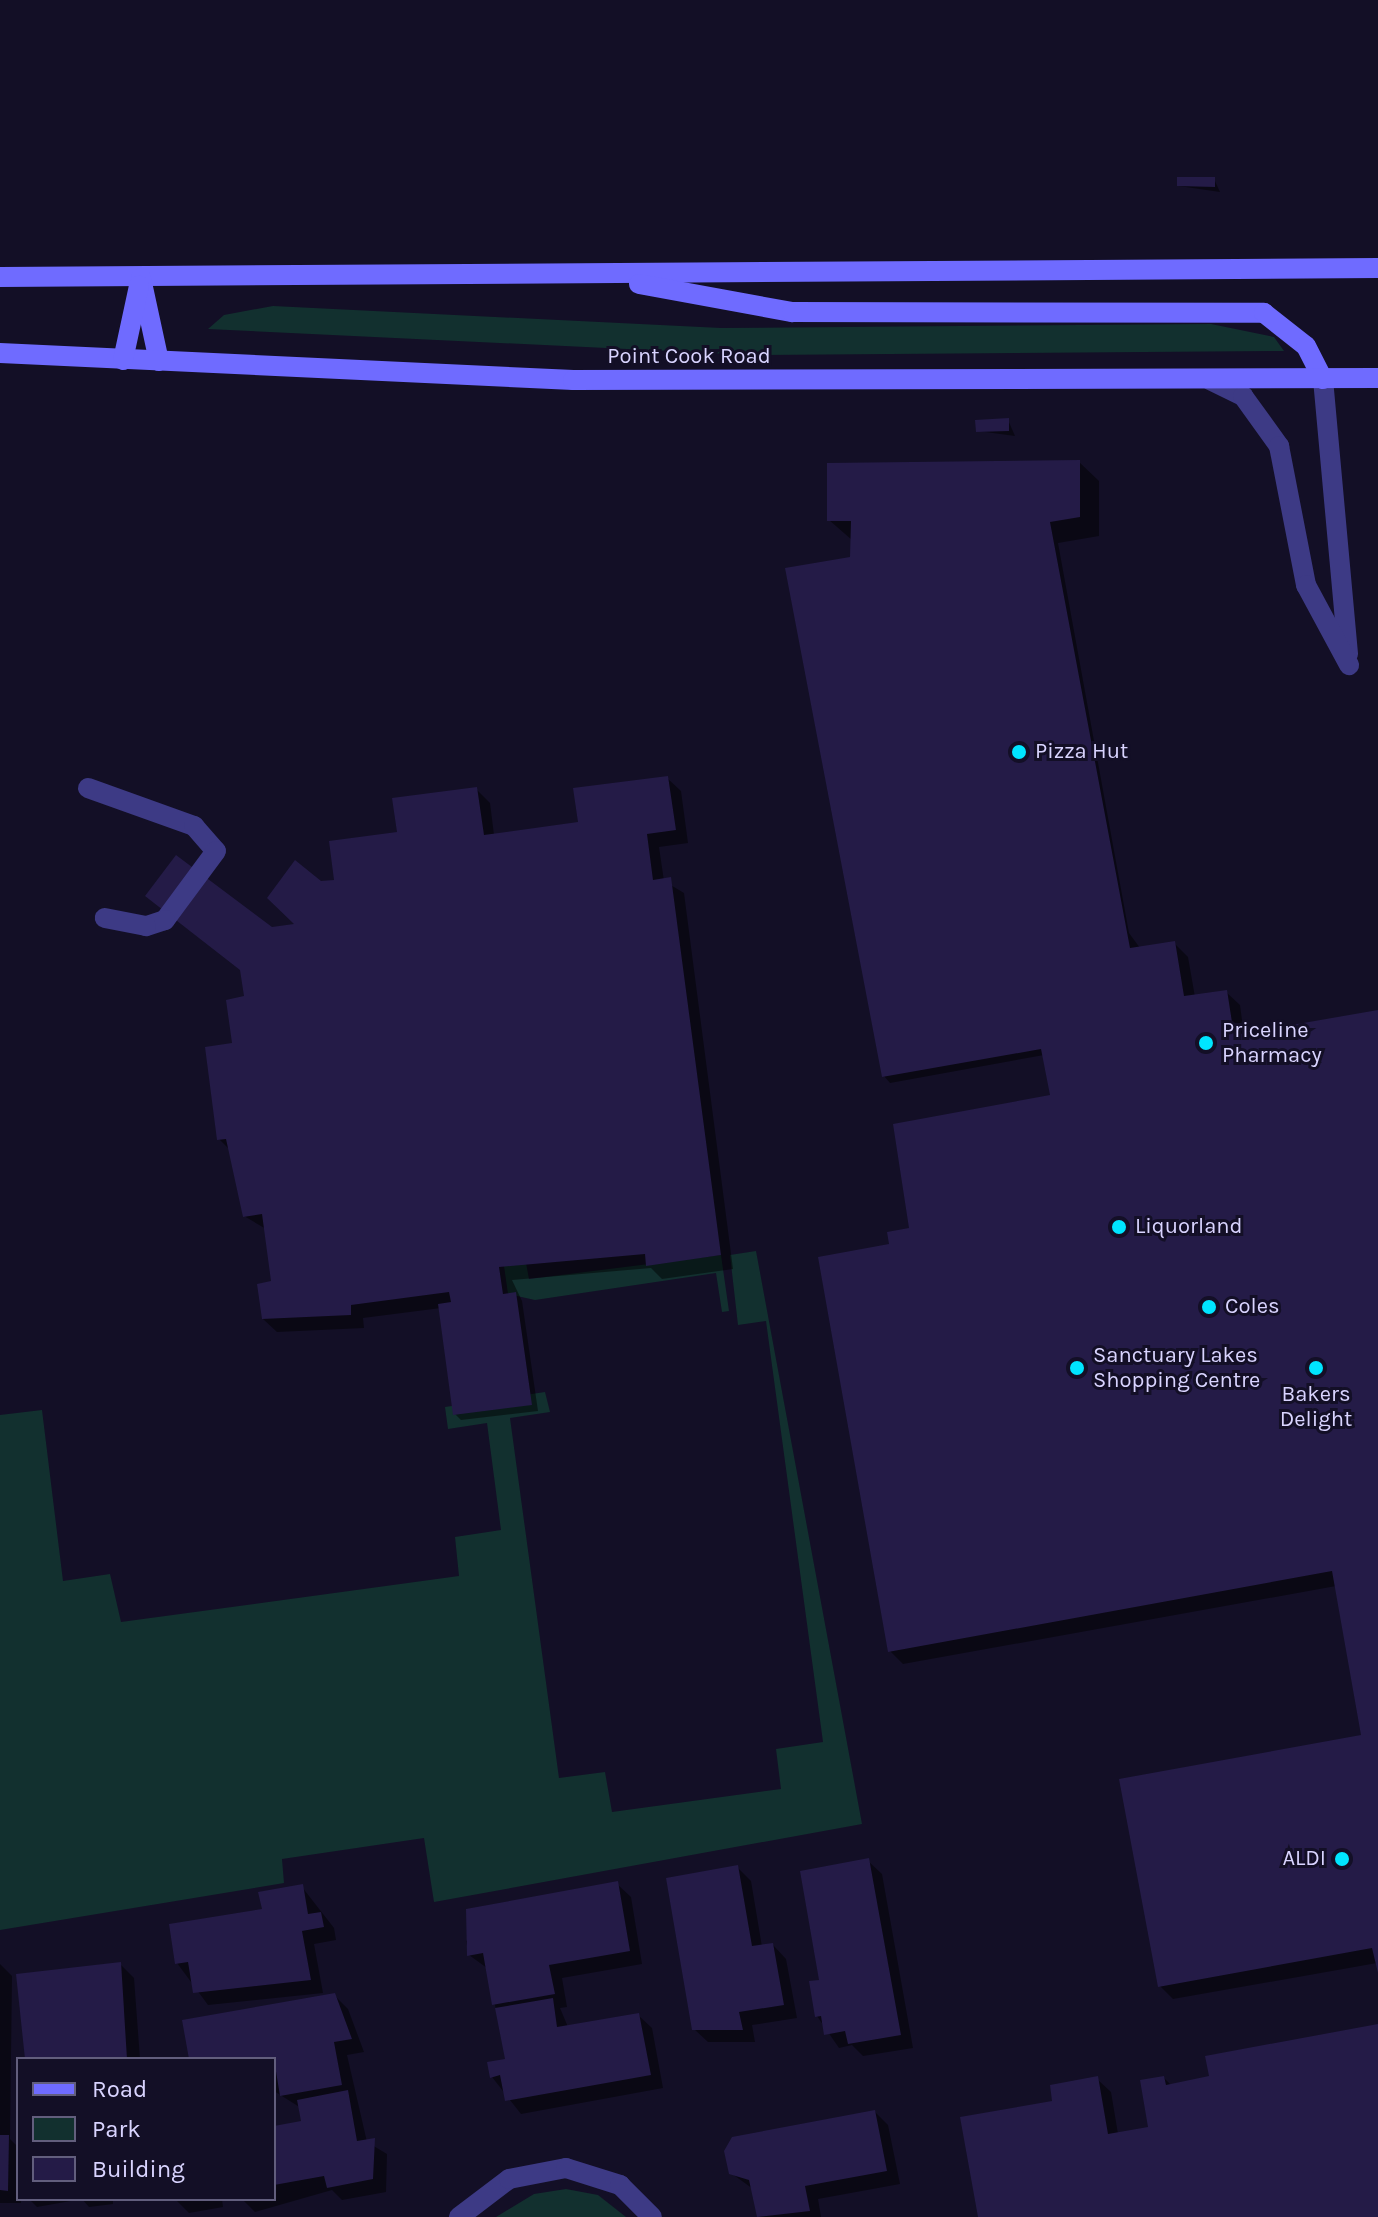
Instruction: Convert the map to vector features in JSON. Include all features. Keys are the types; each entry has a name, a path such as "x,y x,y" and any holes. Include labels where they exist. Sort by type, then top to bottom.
{"main road":[{"path":"0,277 1378,268"},
{"path":"591,275 792,312 1264,313 1306,346 1323,379"},
{"path":"123,360 141,278"},
{"path":"141,278 159,361"},
{"name":"Point Cook Road","path":"0,353 573,380 1378,378"}],"lane":[{"path":"1210,380 1243,396 1279,446 1306,585 1349,665 1323,379"},
{"path":"88,788 194,826 216,851 165,920 146,926 105,918"},
{"path":"459,2217 509,2179 566,2168 620,2185 652,2217"}],"green space":[{"path":"273,306 721,328 1211,324 1274,337 1284,351 751,355 208,329 224,315"},
{"path":"756,1251 862,1824 434,1902 424,1838 282,1859 284,1883 0,1930 0,1415 42,1410 63,1581 110,1574 121,1622 459,1576 455,1537 501,1530 487,1423 448,1429 445,1407 545,1392 550,1412 510,1418 559,1778 605,1772 612,1812 781,1789 776,1749 823,1742 766,1321 738,1325 730,1255"},
{"path":"721,1255 729,1311 722,1312 716,1273 535,1300 508,1294 504,1266 526,1263 529,1279"},
{"path":"566,2189 598,2195 626,2217 496,2217 534,2194"}],"building":[{"path":"1177,177 1215,177 1215,187 1177,186"},
{"path":"1009,418 1009,431 976,432 975,420"},
{"name":"Sanctuary Lakes Shopping Centre","path":"1080,460 1080,517 1050,522 1130,948 1175,941 1184,996 1227,990 1234,1035 1378,1010 1378,1973 1372,1948 1158,1987 1119,1779 1361,1735 1332,1571 888,1652 818,1257 889,1244 887,1232 909,1228 893,1124 1050,1095 1041,1049 882,1077 785,568 850,557 851,521 827,521 827,463"},
{"path":"668,776 676,830 647,834 653,880 671,877 721,1255 646,1266 645,1254 499,1267 503,1294 516,1292 532,1405 453,1415 438,1304 451,1302 449,1292 351,1305 351,1315 262,1319 257,1284 271,1281 262,1214 243,1217 226,1139 217,1140 205,1047 232,1043 226,1000 244,996 240,970 145,896 176,855 272,927 294,924 267,898 295,860 321,881 334,880 329,841 397,832 392,798 477,787 484,835 578,822 573,788"},
{"path":"869,1858 901,2035 848,2044 845,2031 824,2035 821,2016 815,2017 809,1981 819,1980 800,1871"},
{"path":"738,1865 752,1946 773,1943 784,2005 739,2012 743,2030 692,2030 666,1878"},
{"path":"618,1881 630,1951 549,1965 555,1994 492,2005 483,1953 467,1956 466,1909"},
{"path":"303,1884 308,1914 321,1912 324,1927 302,1931 311,1980 193,1993 188,1962 175,1964 169,1924 262,1909 258,1892"},
{"path":"121,1962 127,2057 25,2057 16,1974"},
{"path":"335,1993 352,2039 334,2042 342,2085 280,2096 276,2057 189,2057 182,2020"},
{"path":"553,1998 557,2027 639,2013 651,2075 505,2101 500,2075 490,2078 487,2062 505,2059 495,2008"},
{"path":"1378,2024 1378,2217 978,2217 960,2117 1052,2101 1050,2085 1098,2076 1108,2134 1148,2127 1140,2080 1164,2076 1166,2085 1209,2076 1205,2056"},
{"path":"348,2090 357,2141 375,2138 373,2179 327,2188 324,2176 276,2185 276,2126 301,2121 297,2100"},
{"path":"875,2110 887,2171 805,2186 810,2211 757,2217 749,2180 729,2174 724,2151 732,2137"},
{"path":"0,2135 9,2135 8,2191 0,2190"}],"place":[{"name":"Pizza Hut","path":"1019,752"},
{"name":"Priceline Pharmacy","path":"1206,1043"},
{"name":"Liquorland","path":"1119,1227"},
{"name":"Coles","path":"1209,1307"},
{"name":"Sanctuary Lakes Shopping Centre","path":"1077,1368"},
{"name":"Bakers Delight","path":"1316,1368"},
{"name":"ALDI","path":"1342,1859"}]}
